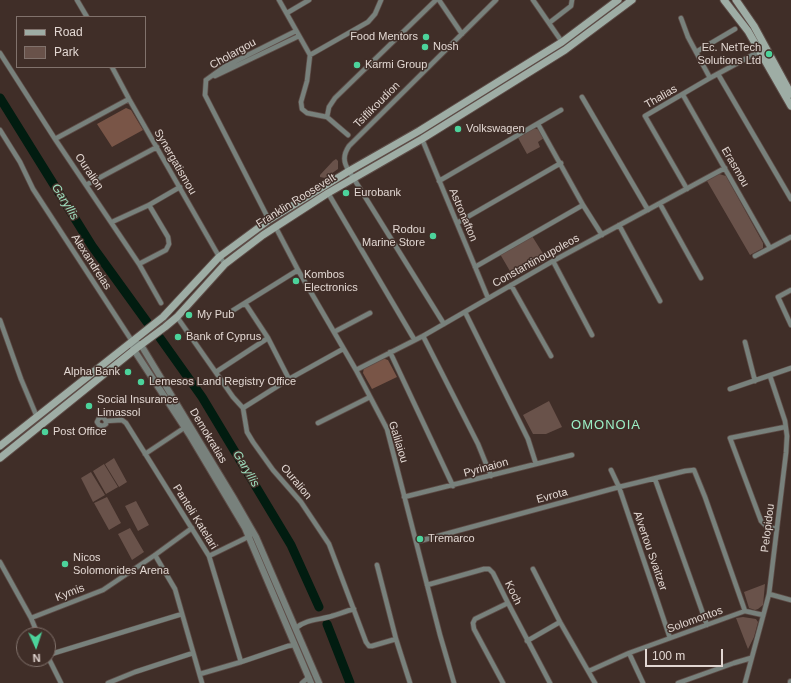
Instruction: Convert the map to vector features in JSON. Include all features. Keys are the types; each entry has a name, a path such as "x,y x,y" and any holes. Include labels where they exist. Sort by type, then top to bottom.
{"main road":[{"name":"Franklin Roosevelt","path":"0,446 163,318 219,258 270,220 349,171 419,131 562,42 618,0"},
{"name":"Franklin Roosevelt","path":"0,456 176,317 225,264 275,226 328,193 422,139 566,50 632,0"},
{"path":"724,0 748,31 791,106"},
{"path":"736,0 754,26 791,94"}],"street":[{"path":"77,0 86,16"},
{"path":"280,0 310,55 307,81 301,102 302,108 307,113 327,117 348,135"},
{"path":"287,13 309,0"},
{"path":"310,55 368,22 376,14 381,0"},
{"path":"327,117 329,107 335,98 436,0"},
{"path":"439,0 462,34"},
{"name":"Tsiflikoudion","path":"444,324 345,165 344,158 349,146 496,0"},
{"path":"533,0 562,42"},
{"path":"549,23 571,6 572,0"},
{"path":"681,18 696,52 710,78"},
{"path":"696,52 735,29"},
{"name":"Cholargou","path":"270,220 205,95 206,80 224,67 298,33"},
{"name":"Thalias","path":"687,189 645,116 760,51"},
{"name":"Ouralion","path":"0,53 55,139 112,222 139,264 161,303"},
{"name":"Synergatismou","path":"113,68 219,258 225,264"},
{"path":"718,74 791,199"},
{"name":"Erasmou","path":"683,95 770,248"},
{"path":"582,97 648,210"},
{"path":"55,139 129,99"},
{"path":"439,181 561,110"},
{"path":"538,124 583,205 602,235"},
{"name":"Alexandreias","path":"0,130 20,162 33,189 132,341"},
{"name":"Astronafton","path":"422,139 488,298"},
{"path":"86,185 157,146"},
{"path":"457,223 561,163"},
{"name":"Constantinoupoleos","path":"356,370 414,339 423,336 553,261 725,168"},
{"path":"112,222 180,187"},
{"path":"328,193 414,339"},
{"path":"139,264 166,250 169,244 168,237 149,204"},
{"path":"660,204 701,278"},
{"path":"475,267 583,205"},
{"path":"618,225 660,301"},
{"name":"Galilaiou","path":"275,226 298,270 356,370 387,429 453,683"},
{"path":"756,256 791,237"},
{"path":"553,261 592,335"},
{"path":"232,311 298,270"},
{"path":"511,285 551,356"},
{"path":"791,290 778,297 791,325"},
{"path":"245,303 268,338 290,379"},
{"path":"465,312 528,439 536,464"},
{"path":"334,332 370,313"},
{"path":"176,317 233,397 243,408 343,349"},
{"path":"0,320 21,379 37,417"},
{"path":"423,336 478,444 491,476"},
{"path":"216,372 268,338"},
{"path":"132,341 141,345"},
{"name":"Demokratias","path":"132,341 134,350 186,425"},
{"path":"745,342 755,381"},
{"name":"Demokratias","path":"141,345 186,425 253,537 296,628 319,683"},
{"path":"390,352 453,486"},
{"path":"730,389 791,368"},
{"name":"Pelopidou","path":"745,683 769,594 777,529 789,454 785,427 770,376"},
{"path":"318,423 370,397"},
{"name":"Ouralion","path":"243,408 247,432 253,442 273,470 301,502 329,544 366,642 369,646 372,646 396,638"},
{"name":"Panteli Katelari","path":"106,421 124,421 209,556 241,662"},
{"path":"145,454 186,425"},
{"path":"777,529 767,527 761,521 730,438 785,427"},
{"name":"Pyrinaion","path":"404,497 453,486 572,455"},
{"name":"Alvertou Svaitzer","path":"611,470 619,487 670,638"},
{"name":"Evrota","path":"416,542 619,487 694,470 745,611"},
{"path":"655,479 707,625"},
{"name":"Kymis","path":"31,618 103,590 192,528"},
{"path":"209,556 253,537"},
{"name":"Demokratias","path":"253,537 295,646 310,680"},
{"path":"155,555 173,584 202,683"},
{"path":"0,562 35,627"},
{"path":"377,565 396,638 410,683"},
{"name":"Koch","path":"427,585 484,569 489,569 494,572 527,641 550,683"},
{"path":"533,569 560,622 595,683"},
{"path":"769,594 791,600"},
{"path":"503,683 474,629 473,623 475,619 508,603"},
{"path":"296,628 299,624 314,619 331,617 354,609"},
{"path":"745,611 763,615"},
{"name":"Solomontos","path":"589,671 629,653 745,611"},
{"path":"56,653 182,614"},
{"path":"527,641 560,622"},
{"path":"200,674 288,646 295,646"},
{"path":"108,683 135,672 193,653"},
{"path":"629,653 643,683"},
{"path":"678,683 734,662 752,658"},
{"path":"53,667 61,683"},
{"path":"302,683 310,680"}],"green space":[{"path":"534,128 540,130 544,138 538,142 540,147 527,154 517,136"},
{"path":"336,159 338,161 338,169 325,178 320,177 320,175"},
{"path":"719,174 726,176 763,243 763,248 750,255 707,181"},
{"path":"532,236 547,260 514,278 500,254"},
{"path":"549,401 562,427 546,434 533,434 523,415"},
{"path":"114,458 127,482 119,487 105,464"},
{"path":"104,464 118,487 106,494 93,471"},
{"path":"91,472 105,495 93,502 81,478"},
{"path":"107,497 121,523 109,530 94,503"},
{"path":"136,501 149,525 138,531 125,506"},
{"path":"130,528 144,552 132,560 118,534"},
{"path":"765,584 763,605 755,610 749,608 744,592"},
{"path":"743,617 756,619 758,622 754,637 748,649 736,618"}],"shaded area":[{"path":"126,108 131,110 143,130 112,147 97,124"},
{"path":"382,358 388,360 397,377 372,389 363,373 364,367"}],"waterway":[{"name":"Garyllis","path":"0,98 92,246 147,322"},
{"name":"Garyllis","path":"160,338 202,397 291,545 319,607"},
{"name":"Garyllis","path":"327,624 350,683"}],"place":[{"name":"Food Mentors","path":"426,37"},
{"name":"Nosh","path":"425,47"},
{"name":"Ec. NetTech Solutions Ltd","path":"769,54"},
{"name":"Karmi Group","path":"357,65"},
{"name":"Volkswagen","path":"458,129"},
{"name":"Eurobank","path":"346,193"},
{"name":"Rodou Marine Store","path":"433,236"},
{"name":"Kombos Electronics","path":"296,281"},
{"name":"My Pub","path":"189,315"},
{"name":"Bank of Cyprus","path":"178,337"},
{"name":"Alpha Bank","path":"128,372"},
{"name":"Lemesos Land Registry Office","path":"141,382"},
{"name":"Social Insurance Limassol","path":"89,406"},
{"name":"Post Office","path":"45,432"},
{"name":"Tremarco","path":"420,539"},
{"name":"Nicos Solomonides Arena","path":"65,564"}],"district":[{"name":"OMONOIA","path":"606,425"}]}
